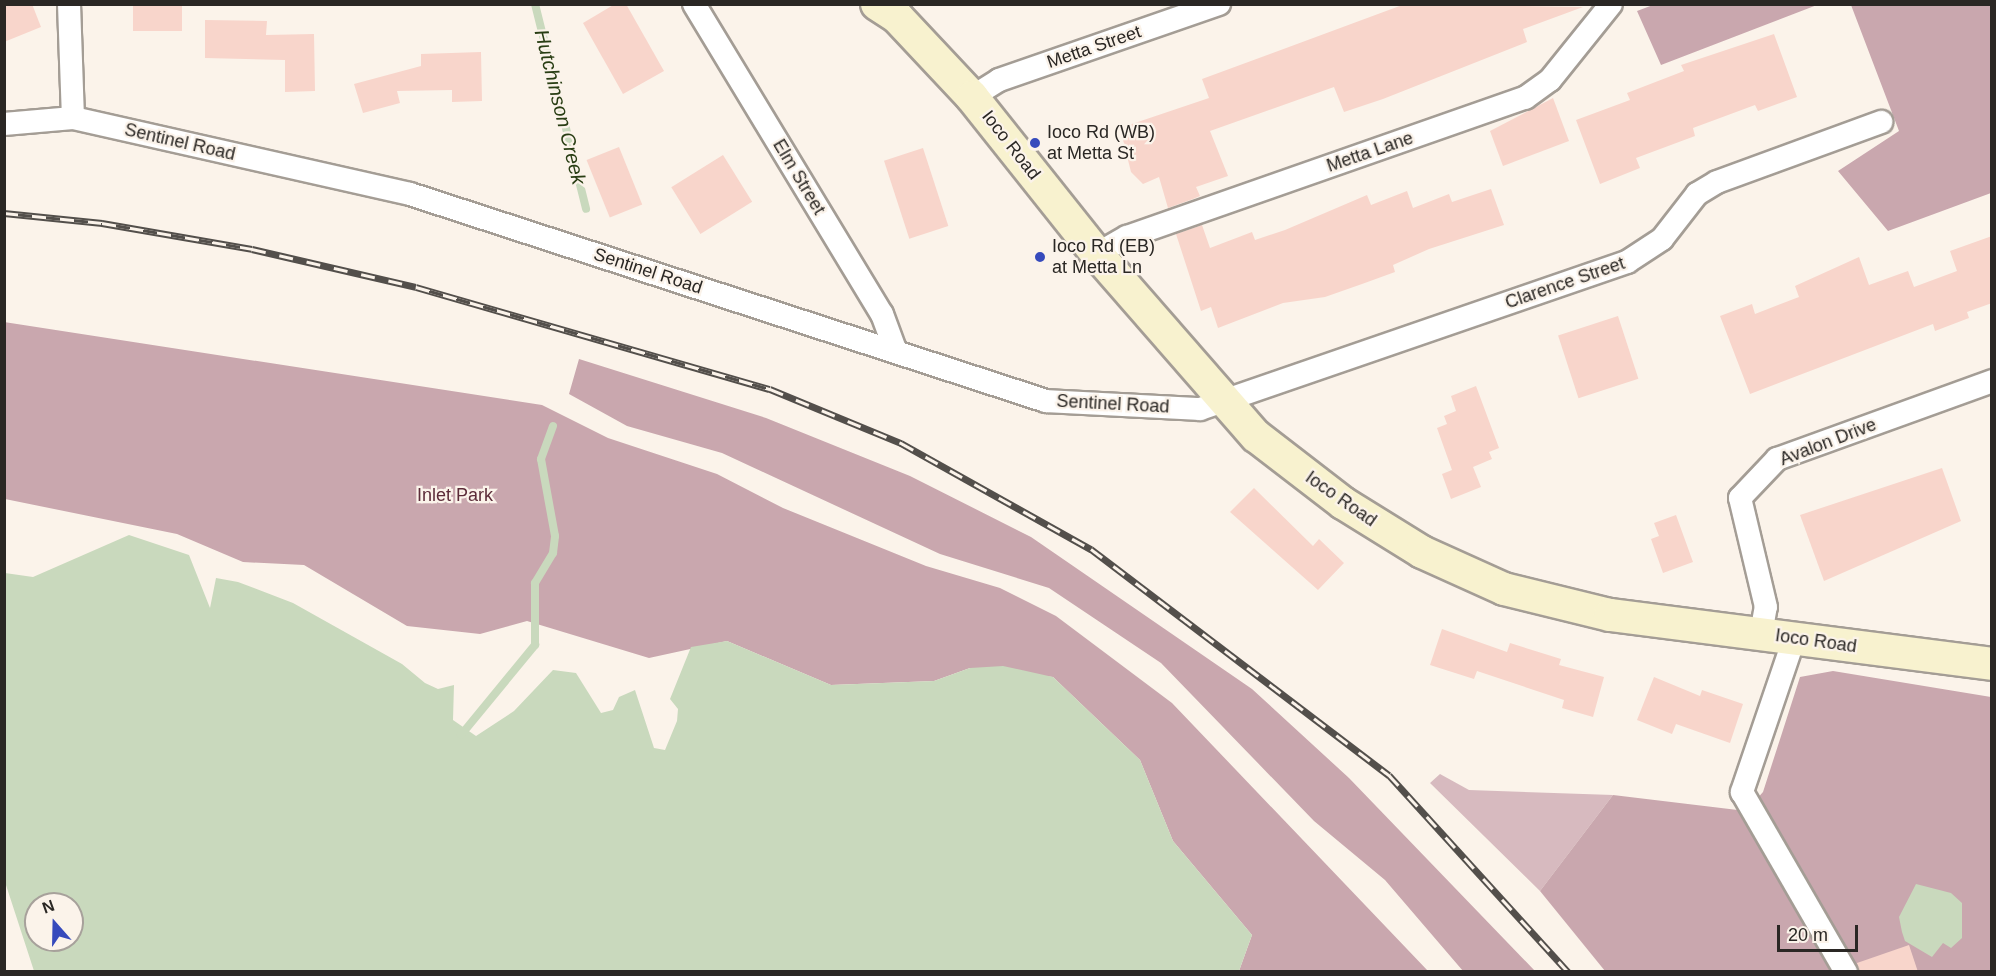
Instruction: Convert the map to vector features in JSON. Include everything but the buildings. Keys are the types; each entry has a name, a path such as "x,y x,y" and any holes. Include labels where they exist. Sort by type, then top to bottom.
{"main road":[{"name":"Ioco Road","path":"892,9 972,97 1097,254 1221,400 1256,436 1343,503 1422,552 1504,589 1610,615 1992,664"}],"street":[{"path":"69,4 73,118"},
{"name":"Elm Street","path":"694,4 882,314 896,352"},
{"name":"Metta Street","path":"972,97 999,80 1219,4"},
{"name":"Metta Lane","path":"1097,254 1127,237 1525,98 1550,80 1611,4"},
{"name":"Sentinel Road","path":"4,124 73,118 410,194 1046,401 1200,409 1221,400"},
{"name":"Clarence Street","path":"1221,400 1628,262 1662,239 1696,194 1710,186 1881,122"},
{"name":"Avalon Drive","path":"1761,634 1766,608 1740,498 1777,459 1992,381"},
{"path":"1794,639 1742,792 1846,972"}],"shaded area":[{"path":"129,535 189,555 210,608 216,578 238,582 293,603 402,664 425,683 438,689 454,685 453,720 476,736 514,711 553,670 576,673 601,713 613,710 619,697 635,690 654,748 665,750 677,721 678,709 670,699 691,647 727,641 831,685 934,681 970,668 1003,666 1053,677 1140,760 1173,841 1252,935 1239,971 34,971 28,952 84,952 84,892 24,892 24,940 5,882 5,573 33,577"},
{"path":"1440,774 1469,790 1613,795 1540,891 1430,783"},
{"path":"1916,884 1951,893 1962,903 1962,938 1951,948 1943,943 1932,957 1905,941 1902,932 1899,917"}],"green space":[{"path":"1653,5 1817,5 1661,65 1637,11"},
{"path":"1851,5 1991,5 1991,193 1888,231 1838,171 1899,131"},
{"name":"Inlet Park","path":"4,322 542,405 608,438 717,474 783,508 926,566 1000,588 1056,616 1172,703 1428,971 1239,971 1252,935 1173,841 1140,760 1053,677 970,668 934,681 831,685 727,641 649,658 527,621 480,634 407,626 304,565 243,562 177,534 5,499"},
{"path":"579,359 766,418 910,476 1031,537 1252,689 1349,778 1535,971 1463,971 1385,880 1314,821 1161,663 1049,588 940,554 722,453 627,426 569,394"},
{"path":"1833,671 1991,697 1991,971 1605,971 1540,891 1613,795 1746,811 1763,792 1800,677"}],"waterway":[{"name":"Hutchinson Creek","path":"535,4 586,209"},
{"name":"Hutchinson Creek","path":"461,735 535,645 535,583 553,553 555,536 541,459 553,426"}],"railway":[{"path":"4,213 102,223 252,249 416,287 770,389 901,443 1091,549 1389,775 1568,972"}],"place":[{"name":"Ioco Rd (WB) at Metta St","path":"1035,143"},
{"name":"Ioco Rd (EB) at Metta Ln","path":"1040,257"}]}
